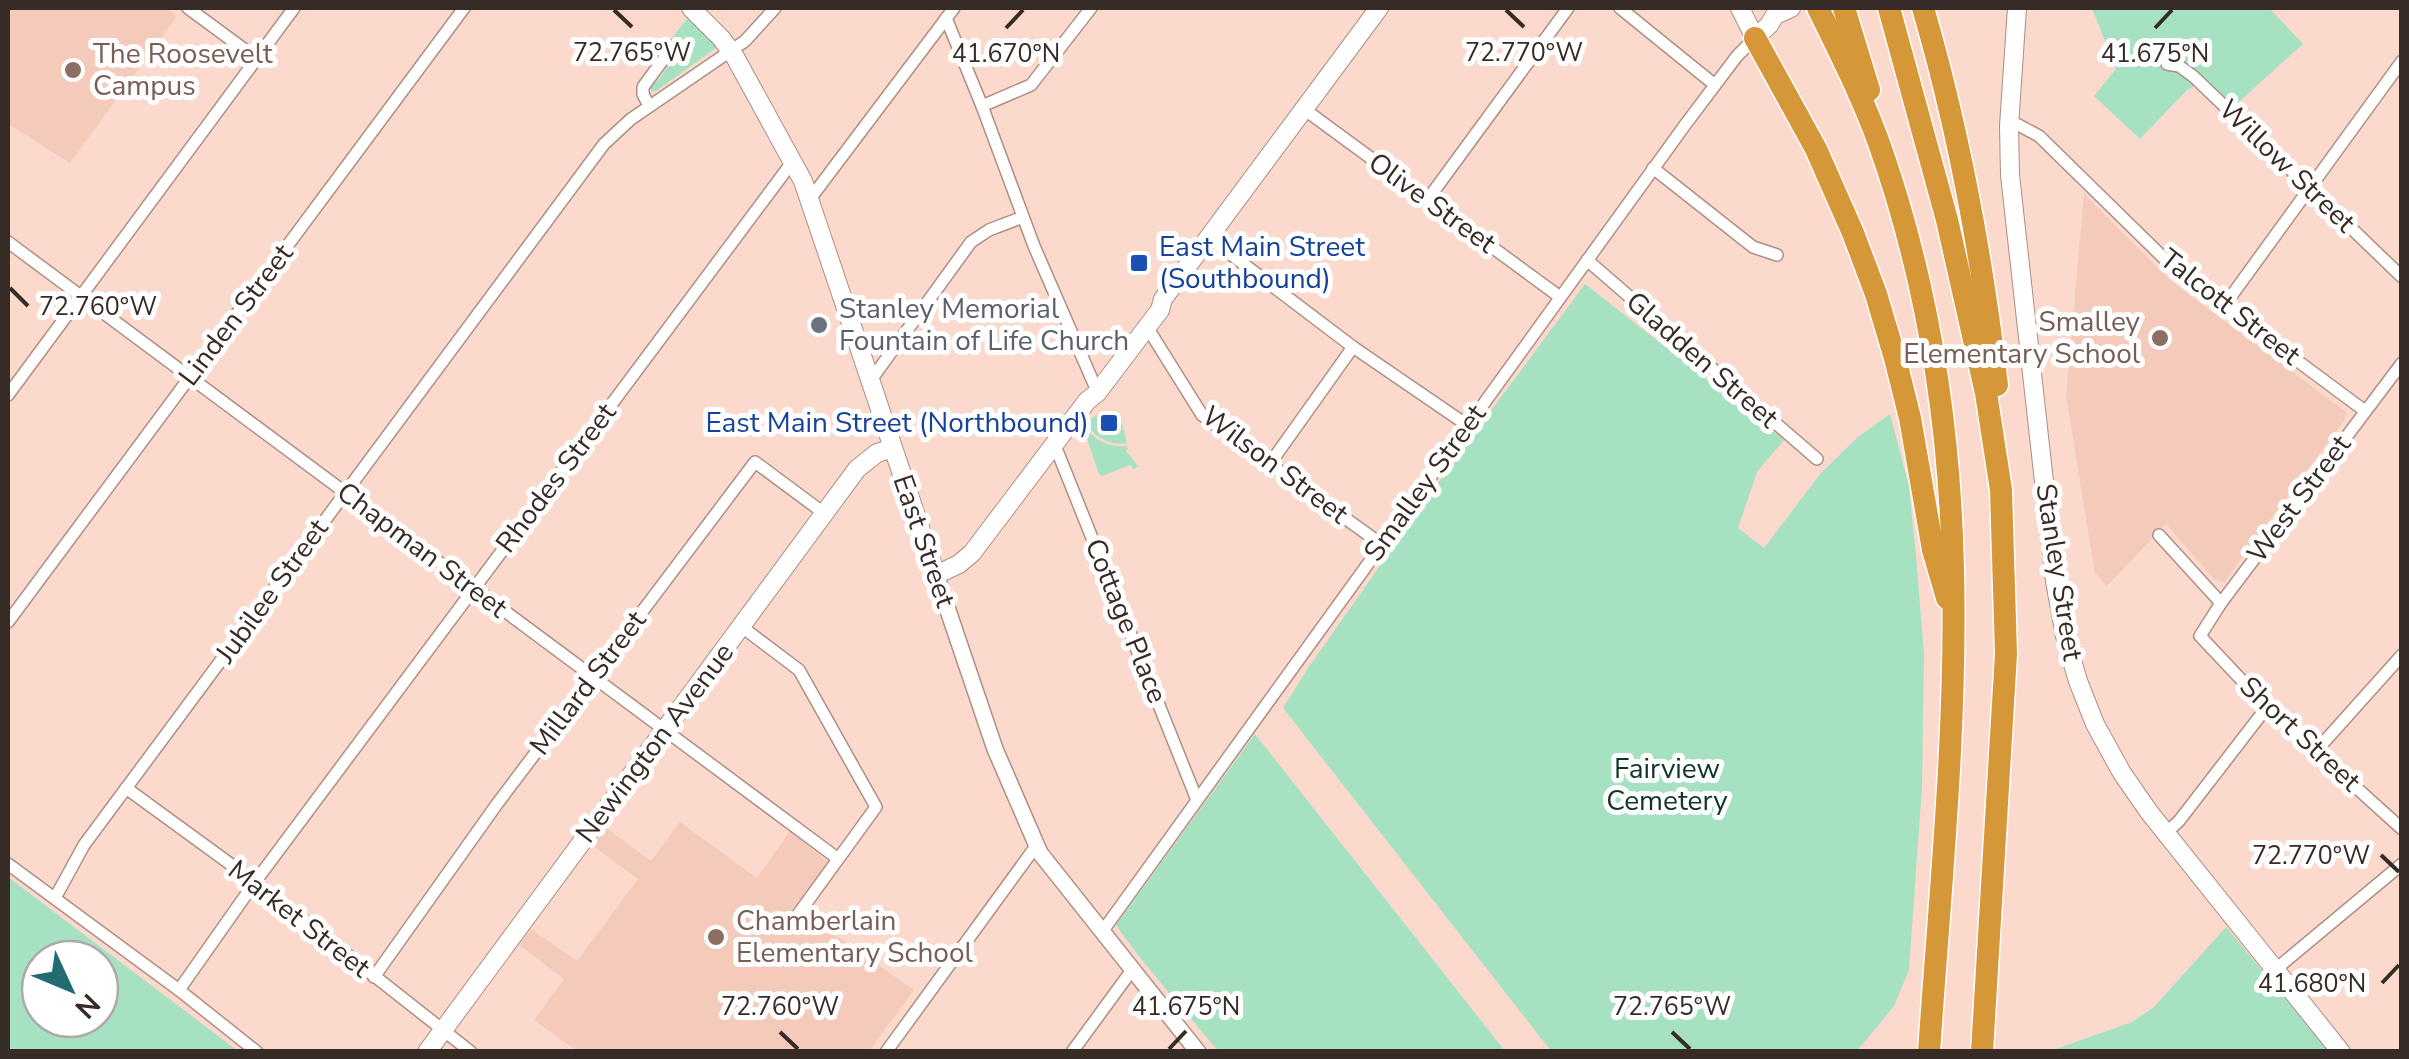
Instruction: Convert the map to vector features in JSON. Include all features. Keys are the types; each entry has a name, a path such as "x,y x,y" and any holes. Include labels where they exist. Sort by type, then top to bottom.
{"highway":[{"path":"1818,8 1879,144"},
{"path":"1844,8 1916,278 1938,394 1950,510 1954,616 1951,714 1929,1052"},
{"path":"1889,8 1947,220 2000,473"},
{"path":"1922,8 1957,137 1998,395 2006,654 1982,1052"},
{"path":"1762,32 1853,233 1876,294 1910,418 1935,559 1954,616"}],"main road":[{"name":"East Street","path":"691,8 731,50 810,199 936,575"},
{"path":"936,575 972,553 1152,306 1163,298 1378,8"},
{"path":"1740,8 1762,32 1782,20 1788,9"},
{"name":"Stanley Street","path":"2018,8 2008,155 2063,629 2101,737 2133,790 2341,1052"},
{"path":"1090,392 1097,393 1161,307 1163,298"},
{"name":"Newington Avenue","path":"426,1052 864,461 893,448"}],"street":[{"path":"188,8 256,58"},
{"path":"8,395 294,8"},
{"name":"Linden Street","path":"8,622 464,8"},
{"name":"Jubilee Street","path":"55,898 84,846 126,788 604,144 650,106 755,32 775,8"},
{"path":"982,106 1031,85 1091,8"},
{"path":"1428,199 1568,8"},
{"path":"1620,8 1714,85"},
{"path":"950,13 1090,392"},
{"path":"810,199 950,13"},
{"name":"Smalley Street","path":"1102,932 1653,168 1737,56 1762,32"},
{"path":"650,106 642,88 673,46"},
{"path":"2224,306 2402,61"},
{"name":"Willow Street","path":"2167,64 2179,66 2193,76 2402,277"},
{"name":"Olive Street","path":"1304,108 1560,297"},
{"name":"Talcott Street","path":"2009,120 2039,136 2179,273 2365,411"},
{"name":"Rhodes Street","path":"179,990 255,882 793,161"},
{"path":"1653,168 1753,247 1777,254"},
{"path":"871,380 971,242 1023,216"},
{"path":"1208,237 1354,347 1467,425"},
{"name":"Chapman Street","path":"8,242 837,858"},
{"name":"Gladden Street","path":"1586,260 1817,459"},
{"name":"Wilson Street","path":"1147,327 1202,416 1381,544"},
{"path":"1270,465 1354,347"},
{"name":"West Street","path":"2200,636 2402,364"},
{"name":"Cottage Place","path":"1054,443 1197,800"},
{"name":"Millard Street","path":"374,977 497,804 754,462 824,514"},
{"path":"2159,535 2221,603"},
{"name":"East Street","path":"936,575 990,737 1036,846 1198,1052"},
{"path":"742,627 799,670 876,807 791,924"},
{"name":"Short Street","path":"2200,636 2267,707 2402,829"},
{"path":"2316,751 2402,656"},
{"path":"2166,833 2267,707"},
{"name":"Market Street","path":"126,788 255,882 470,1052"},
{"path":"886,1052 1036,846"},
{"path":"8,864 257,1052"},
{"path":"2276,970 2402,864"},
{"path":"1072,1052 1132,970"}],"shaded area":[{"name":"The Roosevelt Campus","path":"8,8 166,8 177,16 70,163 8,124"},
{"name":"Smalley Elementary School","path":"2084,194 2170,280 2346,412 2344,421 2224,582 2214,579 2166,524 2107,586 2095,573 2066,396"},
{"name":"Chamberlain Elementary School","path":"680,822 757,878 790,831 828,862 797,908 914,990 869,1051 577,1051 534,1020 564,979 519,945 531,929 577,961 638,879 593,846 606,828 651,861"}],"green space":[{"path":"2092,8 2269,8 2303,44 2231,109 2202,82 2187,90 2140,139 2094,96 2116,69"},
{"path":"689,16 716,48 652,92 650,87 682,47 672,38"},
{"name":"Fairview Cemetery","path":"1585,284 1784,440 1757,472 1738,528 1764,548 1821,473 1858,437 1890,414 1909,486 1917,567 1924,655 1922,787 1909,970 1894,1006 1857,1051 1551,1051 1283,708 1453,462"},
{"path":"1098,414 1122,424 1127,443 1108,442 1093,432 1085,423"},
{"path":"1086,429 1104,443 1127,446 1126,451 1138,466 1099,474"},
{"path":"1255,734 1505,1051 1218,1051 1140,958 1116,925"},
{"path":"8,877 90,939 20,939 20,1039 120,1039 120,962 238,1051 8,1051"},
{"path":"2226,927 2329,1051 2047,1052 2132,1022 2154,1007"}],"place":[{"name":"The Roosevelt Campus","path":"73,70"},
{"name":"East Main Street (Southbound)","path":"1139,263"},
{"name":"Stanley Memorial Fountain of Life Church","path":"819,325"},
{"name":"Smalley Elementary School","path":"2160,338"},
{"name":"East Main Street (Northbound)","path":"1109,423"},
{"name":"Chamberlain Elementary School","path":"716,937"}]}
